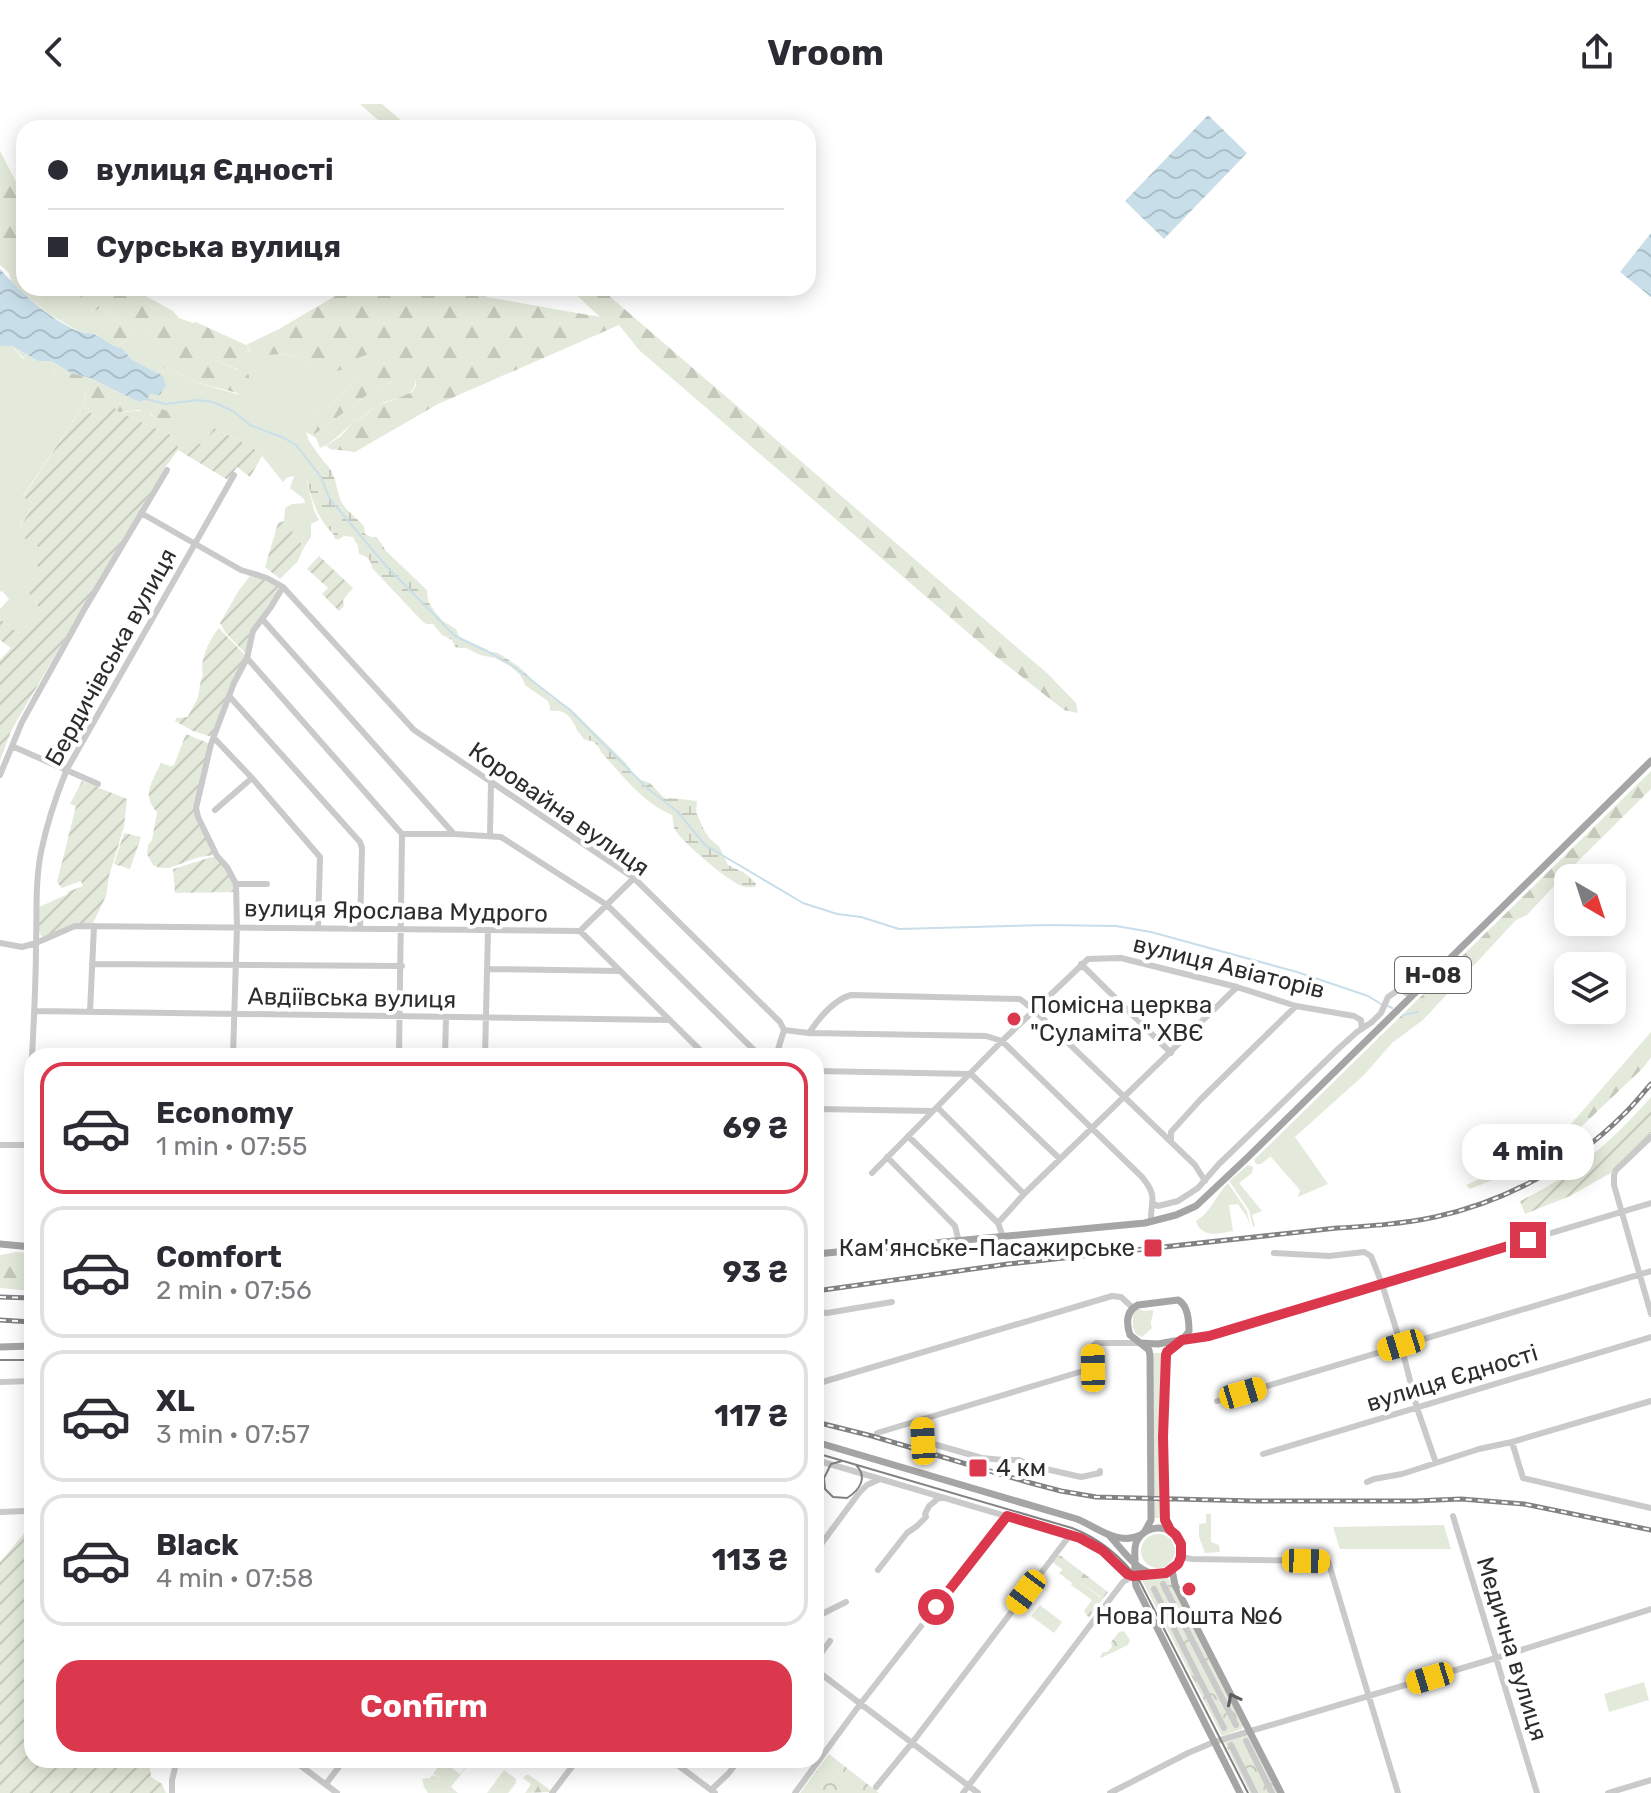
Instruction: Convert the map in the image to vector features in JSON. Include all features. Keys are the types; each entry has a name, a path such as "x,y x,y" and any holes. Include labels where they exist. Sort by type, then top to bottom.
{"main road":[{"name":"Н-08","path":"824,1253 1151,1222 1196,1206 1651,761"},
{"path":"0,1244 24,1246"},
{"path":"1109,1535 1144,1572 1159,1575 1172,1570 1181,1557 1181,1544 1165,1520 1163,1437 1167,1352 1189,1331 1183,1302 1138,1305 1128,1315 1130,1335 1150,1352"},
{"path":"1138,1343 1182,1340"},
{"path":"1158,1344 1150,1352 1151,1520 1137,1542 1133,1576 1139,1596 1240,1793"},
{"path":"0,1347 24,1346"},
{"path":"824,1447 1077,1519 1109,1535 1127,1539 1157,1527 1170,1530"},
{"path":"1135,1550 1139,1565 1152,1574"},
{"path":"1172,1570 1175,1585 1281,1793"}],"street":[{"path":"0,775 22,722 167,470"},
{"name":"Бердичівська вулиця","path":"32,1048 35,917 40,855 67,769 234,475"},
{"name":"Коровайна вулиця","path":"141,513 241,570 283,587 414,730 634,878 780,1022 784,1030"},
{"path":"233,1048 236,884 217,856 196,808 211,744 247,658 253,631 283,587"},
{"path":"263,620 454,834"},
{"path":"247,658 402,834 399,1048"},
{"path":"230,697 360,842 360,929"},
{"path":"214,738 320,857 318,928"},
{"path":"12,746 98,784"},
{"path":"215,810 252,778"},
{"path":"490,835 491,782"},
{"path":"402,834 501,837 607,905 752,1048"},
{"path":"580,931 634,878"},
{"path":"236,884 267,884"},
{"name":"вулиця Ярослава Мудрого","path":"36,943 75,926 580,931 698,1048"},
{"path":"90,1012 94,926"},
{"path":"485,1048 488,930"},
{"path":"0,943 22,947 36,943"},
{"name":"вулиця Авіаторів","path":"1081,964 1088,959 1121,958 1237,987 1296,1006 1354,1016 1361,1020 1362,1029"},
{"path":"92,964 402,966"},
{"path":"872,1173 1081,964 1171,1053"},
{"path":"487,969 620,971"},
{"path":"998,1223 1237,987"},
{"path":"1154,1204 1158,1206 1178,1201 1189,1195 1337,1050 1372,1022 1391,994 1400,989 1411,996"},
{"path":"809,1033 839,1000 851,995 1015,998 1035,1011 1167,1133 1205,1181"},
{"path":"1167,1133 1296,1006"},
{"name":"Авдіївська вулиця","path":"34,1011 670,1020"},
{"path":"445,1048 446,1018"},
{"path":"778,1048 784,1030 986,1036 1002,1041 1142,1177 1152,1192 1151,1222"},
{"path":"824,1071 971,1074 1060,1159"},
{"path":"824,1109 926,1112 936,1108"},
{"path":"936,1108 1024,1194"},
{"path":"908,1136 998,1223 1003,1237"},
{"path":"1651,1137 1614,1175 1614,1185 1651,1314"},
{"path":"0,1145 24,1145"},
{"path":"887,1157 955,1226 959,1242"},
{"path":"1182,1340 1209,1336 1651,1203"},
{"path":"1274,1253 1329,1256 1364,1252 1371,1256 1436,1463"},
{"path":"1217,1401 1651,1271"},
{"path":"824,1382 1112,1296 1121,1297 1133,1308"},
{"path":"824,1313 892,1302"},
{"name":"вулиця Єдності","path":"1263,1454 1651,1337"},
{"path":"877,1433 1093,1368 1092,1347 1096,1343 1138,1343"},
{"path":"0,1382 24,1381"},
{"path":"1367,1482 1651,1401"},
{"path":"922,1420 923,1441 982,1458 1019,1460 1081,1477 1100,1471"},
{"path":"1512,1442 1523,1478 1651,1508"},
{"path":"824,1462 1070,1535 1091,1543 1127,1574 1152,1574"},
{"path":"824,1540 859,1493 880,1479"},
{"path":"878,1570 907,1533 926,1517 929,1506 940,1497"},
{"path":"0,1512 24,1511"},
{"path":"824,1753 1007,1516"},
{"name":"Медична вулиця","path":"1453,1516 1537,1793"},
{"path":"876,1787 1070,1535"},
{"path":"1181,1557 1328,1561 1398,1793"},
{"path":"963,1793 1123,1582 1133,1576"},
{"path":"1163,1584 1236,1725"},
{"path":"1154,1589 1224,1728"},
{"path":"824,1613 846,1602"},
{"path":"1110,1793 1214,1742 1651,1609"},
{"path":"824,1649 830,1641"},
{"path":"824,1676 978,1793"},
{"path":"1246,1741 1272,1793"},
{"path":"1231,1745 1255,1793"},
{"path":"172,1793 175,1768"},
{"path":"304,1768 337,1793"},
{"path":"326,1784 338,1768"},
{"path":"552,1793 571,1768"},
{"path":"682,1768 713,1792 733,1768"},
{"path":"795,1793 813,1768"},
{"path":"1608,1793 1651,1780"}],"green space":[{"path":"360,104 382,104 401,120 378,120"},
{"path":"0,151 16,182 16,265 0,260"},
{"path":"0,260 16,264 16,287 9,273 0,265"},
{"path":"26,296 80,296 83,299 82,307 94,312 101,307 118,317 112,346 96,334 78,331"},
{"path":"80,296 139,298 157,310 164,306 179,318 196,322 246,345 256,363 247,367 208,357 249,375 245,401 237,393 191,381 166,369 160,364 162,358 170,356 174,350 159,342 149,329 141,327 117,347 112,346 109,325 118,317 101,307 94,312 81,307 83,299"},
{"path":"130,296 146,296 164,306 157,310 139,298"},
{"path":"335,296 486,296 600,317 578,296 609,296 1048,674 1076,703 1078,713 1064,710 994,655 639,350 619,325 438,404 355,452 326,446 376,405 412,392 415,379 395,380 375,389 315,434 309,431 312,417 338,399 355,378 373,364 375,354 355,359 344,369 330,373 315,366 307,368 300,356 267,355 269,344 279,329"},
{"path":"141,327 149,329 159,342 174,350 166,369 191,381 240,395 239,370 200,354 251,352 246,345 279,329 269,344 280,354 300,356 307,368 386,339 366,355 375,353 374,364 355,378 338,399 312,417 315,434 375,389 395,380 415,378 415,385 408,394 376,406 320,448 316,438 306,432 324,462 312,477 306,478 319,520 311,524 311,537 304,547 284,521 285,508 305,503 290,488 294,476 283,482 252,447 214,428 203,447 186,440 179,450 173,436 119,412 144,412 157,420 161,409 150,394 162,375 132,360 122,348 117,347"},
{"path":"0,346 12,346 22,358 53,369 57,381 82,385 86,390 83,406 23,496 34,504 20,526 40,548 35,600 39,610 19,634 0,619 0,609 9,599 0,592"},
{"path":"12,346 38,361 51,361 71,373 90,378 139,402 150,394 161,409 171,412 174,425 164,427 151,414 143,416 140,410 119,412 98,419 83,406 86,391 82,385 69,383 63,389 53,369 46,372 23,358"},
{"path":"83,406 98,419 107,416 112,406 173,436 179,449 190,438 203,446 214,428 252,447 262,456 250,477 237,467 228,480 178,450 11,731 0,761 0,660 11,648 0,640 0,619 19,634 39,609 25,588 40,568 34,564 40,548 20,535 23,529 20,527 34,504 23,497"},
{"path":"324,462 332,472 344,506 364,526 365,534 377,537 386,551 427,590 428,601 443,621 456,629 467,642 498,653 518,666 551,697 570,708 625,762 638,780 651,784 666,799 697,801 696,812 710,839 719,846 728,865 743,872 756,883 755,887 735,883 694,851 674,828 672,815 642,795 597,745 585,740 568,715 551,711 548,701 526,686 510,666 466,648 456,648 452,640 442,635 433,624 422,621 372,568 368,558 359,554 353,537 334,538 316,508 306,477 312,477"},
{"path":"284,521 304,547 298,561 280,579 265,567 278,523"},
{"path":"319,556 353,588 339,611 322,594 328,588 307,569"},
{"path":"250,576 266,579 279,590 255,625 247,655 220,623"},
{"path":"219,628 246,656 212,737 175,721 176,718 188,717 197,700 204,656"},
{"path":"186,734 210,744 195,805 215,855 160,868 153,865 147,854 157,812 150,800 150,788 161,763 174,765"},
{"path":"1651,771 1651,789 1575,864 1556,864"},
{"path":"82,781 127,799 124,827 106,896 93,923 42,937 39,932 39,907 83,886 81,881 62,888 57,882 76,806 70,804"},
{"path":"124,833 141,837 130,869 114,864"},
{"path":"217,858 229,874 234,892 175,893 173,869"},
{"path":"1554,866 1554,886 1527,915 1516,920 1423,1020 1392,1043 1364,1075 1295,1137 1261,1164 1256,1164 1254,1160"},
{"path":"1651,1032 1651,1057 1644,1067 1562,1145 1505,1175 1470,1189 1466,1185 1504,1168 1571,1124"},
{"path":"1651,1097 1651,1133 1609,1174 1570,1196 1525,1214 1520,1201 1557,1181 1591,1156"},
{"path":"1295,1137 1328,1184 1298,1197 1300,1190 1270,1156"},
{"path":"1248,1165 1253,1167 1252,1173 1239,1183 1262,1211 1252,1215 1253,1227 1249,1210 1229,1181"},
{"path":"1228,1183 1247,1211 1250,1226 1238,1204 1229,1205 1233,1231 1216,1234 1202,1230 1196,1221"},
{"path":"24,1252 24,1290 0,1288 0,1255"},
{"path":"1138,1308 1153,1310 1152,1328 1142,1337 1136,1334 1133,1327 1133,1312"},
{"path":"1153,1353 1162,1353 1162,1518 1153,1518"},
{"path":"1206,1514 1211,1514 1211,1542 1219,1545 1220,1552 1205,1553 1199,1537 1199,1524 1206,1523"},
{"path":"1444,1525 1451,1549 1340,1549 1333,1527"},
{"path":"24,1534 24,1768 150,1768 151,1777 162,1784 166,1793 0,1793 0,1562"},
{"path":"1158,1534 1170,1539 1175,1551 1170,1563 1158,1568 1146,1563 1141,1551 1146,1539"},
{"path":"1057,1555 1108,1592 1089,1617 1101,1597 1052,1562"},
{"path":"1063,1569 1101,1598 1087,1616 1084,1611 1092,1600 1059,1573"},
{"path":"1147,1577 1168,1578 1243,1724 1242,1729 1222,1736 1142,1580"},
{"path":"1040,1605 1062,1622 1054,1633 1031,1616"},
{"path":"1124,1631 1130,1640 1128,1645 1101,1658 1103,1652 1112,1647 1111,1642 1119,1632"},
{"path":"1644,1682 1649,1700 1609,1712 1604,1694"},
{"path":"1248,1735 1277,1793 1250,1793 1224,1742"},
{"path":"829,1754 879,1793 800,1793 819,1768 824,1768 824,1761"},
{"path":"437,1768 452,1768 460,1774 466,1768 451,1787 458,1793 428,1793 422,1779 432,1775 441,1778 433,1774"},
{"path":"504,1770 516,1779 516,1783 508,1793 487,1793"},
{"path":"526,1775 550,1792 525,1793 531,1784 523,1778"}],"water":[{"path":"1208,115 1247,153 1164,239 1125,201"},
{"path":"1651,233 1651,297 1620,272"},
{"path":"0,269 16,286 16,296 26,296 75,330 94,334 122,348 132,360 162,375 166,385 160,395 150,394 139,402 90,378 71,373 51,361 38,361 12,346 0,346"}],"waterway":[{"path":"146,399 165,404 198,400 213,402 233,411 250,425 296,445 321,477 329,498 387,567 455,636 513,666 570,710 648,789 677,811 705,845 803,903 899,929 1048,925 1116,926 1151,932 1297,972 1368,996 1381,1004"},
{"path":"1388,1006 1392,1008"},
{"path":"1403,1015 1418,1012"}],"tram line":[{"path":"0,1360 24,1360"},
{"path":"824,1455 1072,1528 1110,1550 1140,1582 1248,1793"},
{"path":"842,1461 831,1464 824,1478 825,1489 833,1497 847,1498 859,1487 862,1479 856,1465"}],"railway":[{"path":"824,1290 1008,1264 1435,1217 1511,1192 1559,1166 1602,1134 1651,1084"},
{"path":"0,1297 24,1298"},
{"path":"0,1320 24,1322"},
{"path":"824,1424 1027,1482 1096,1497 1255,1501 1461,1499 1524,1504 1651,1530"}],"place":[{"name":"Помісна церква \"Суламіта\" ХВЄ","path":"1014,1019"},
{"name":"Кам'янське-Пасажирське","path":"1153,1248"},
{"name":"4 км","path":"978,1468"},
{"name":"Нова Пошта №6","path":"1189,1589"}],"route":[{"path":"936,1607 1007,1516 1091,1543 1133,1576 1159,1575 1178,1564 1181,1544 1165,1520 1163,1437 1166,1355 1182,1340 1209,1336 1528,1240"}]}
